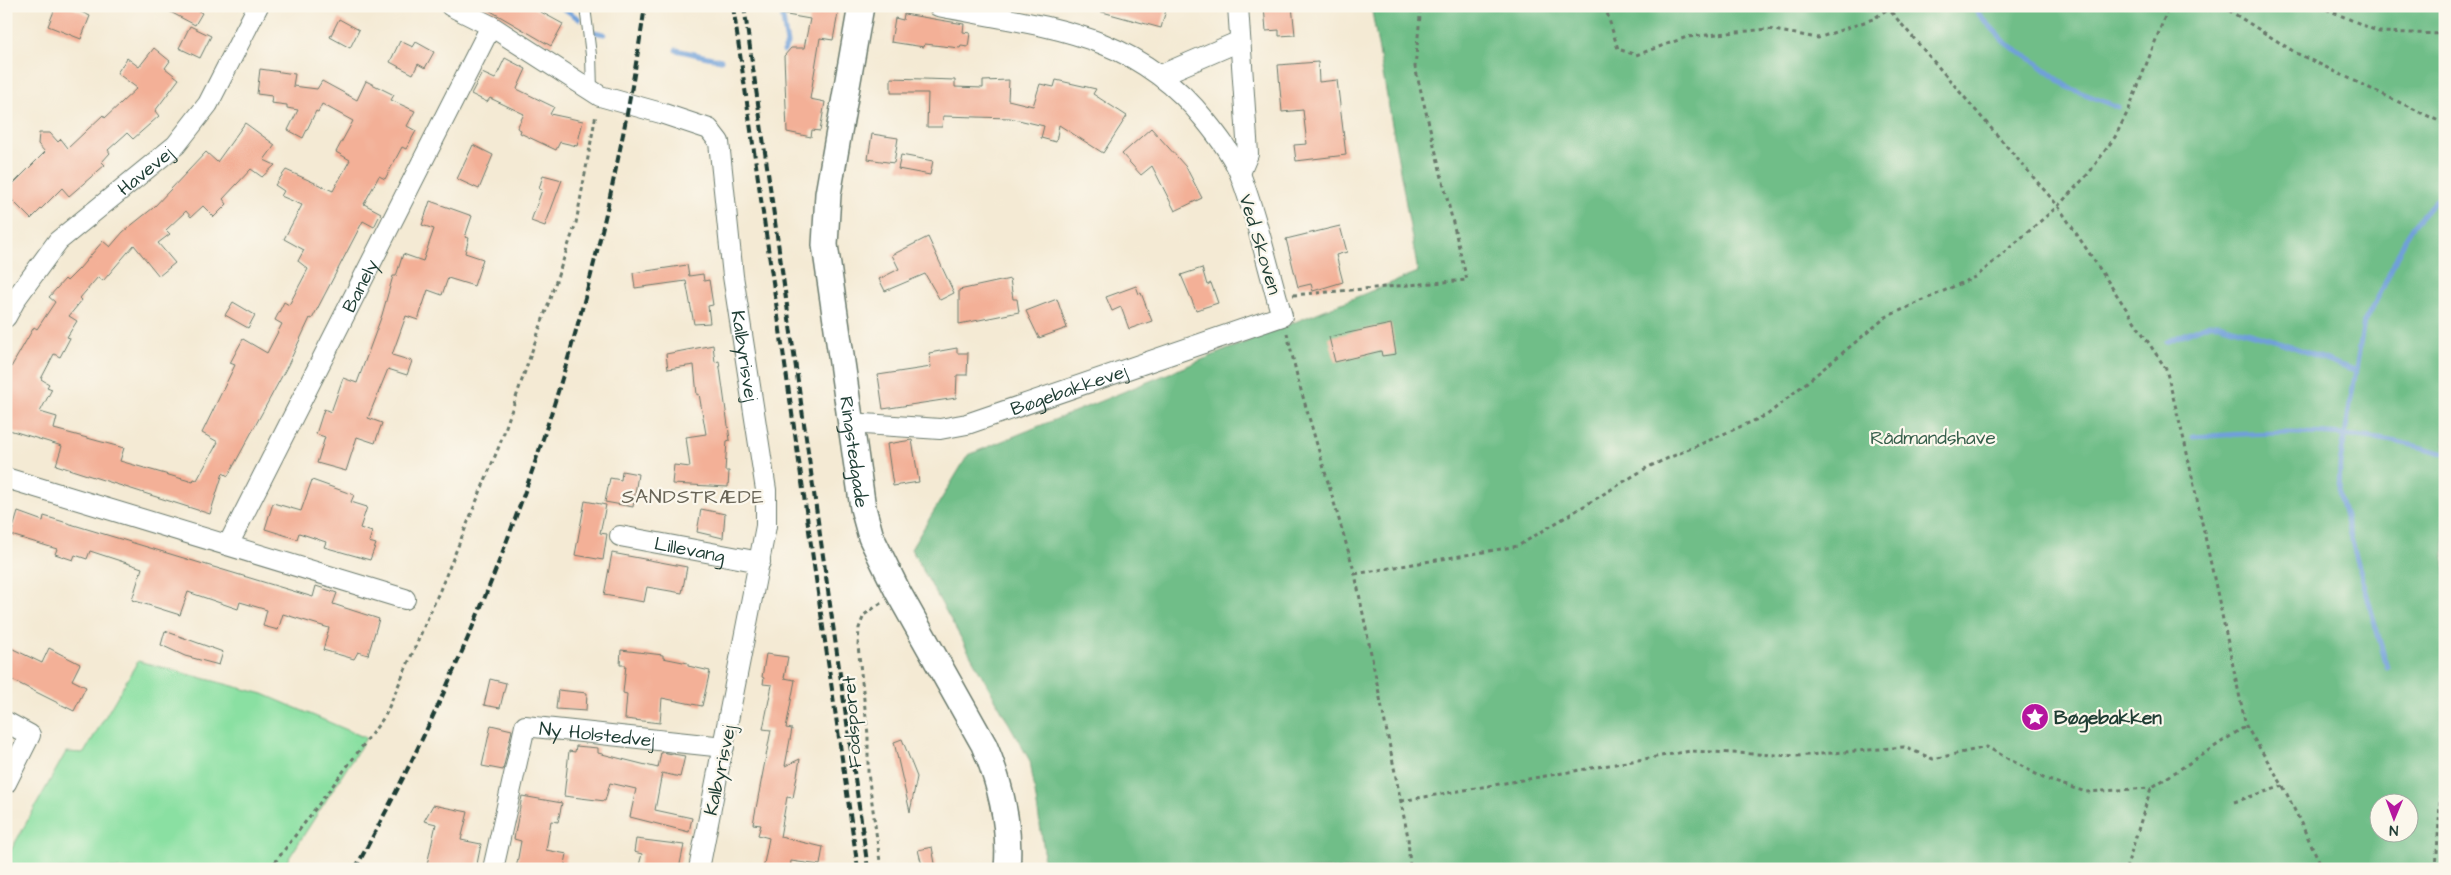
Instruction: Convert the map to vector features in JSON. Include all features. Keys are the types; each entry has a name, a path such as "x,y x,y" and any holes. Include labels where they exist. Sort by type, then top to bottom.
{"street":[{"name":"Havevej","path":"6,317 17,297 58,241 176,145 208,104 258,6"},
{"name":"Kalbyrisvej","path":"451,6 491,26 596,94 661,112 709,129 719,142 732,276 766,490 766,526 699,869"},
{"name":"Ringstedgade","path":"861,6 829,187 825,220 825,254 849,423 866,518 880,559 992,762 1004,803 1008,845 1007,869"},
{"name":"Ved Skoven","path":"938,6 1076,33 1121,50 1161,75 1192,104 1219,136 1240,173 1282,316"},
{"name":"Ved Skoven","path":"1238,6 1248,154 1240,173"},
{"name":"Banely","path":"228,545 491,26"},
{"path":"1161,75 1240,41"},
{"name":"Bøgebakkevej","path":"849,423 940,429 967,424 1282,316"},
{"path":"6,478 405,599"},
{"name":"Lillevang","path":"620,536 760,562"},
{"path":"6,722 30,735 6,783"},
{"name":"Ny Holstedvej","path":"493,869 525,726 724,747"}],"lane":[{"path":"585,7 596,94"}],"path":[{"path":"1276,296 1467,280 1415,67 1422,6"},
{"path":"1605,6 1618,48 1636,55 1686,37 1768,29 1818,38 1872,19 1887,8 2058,206 2166,369 2185,444 2246,726 2283,786 2323,869"},
{"path":"1355,574 1518,546 1648,466 1767,415 1886,317 1977,276 2058,206 2089,173 2115,137 2129,109 2169,6"},
{"path":"2222,6 2296,53 2445,124"},
{"path":"2319,6 2379,32 2445,34"},
{"path":"270,869 385,716 440,590 500,444 576,223 596,94"},
{"path":"1282,316 1298,380 1355,574 1408,837 1410,869"},
{"name":"Fodsporet","path":"881,869 868,773 868,735 858,646 859,628 864,615 898,592"},
{"path":"2436,869 2445,723"},
{"path":"1401,801 1690,751 1797,756 1904,747 1933,759 1987,747 2045,779 2086,792 2151,788 2246,726"},
{"path":"2234,802 2283,786"},
{"path":"2126,869 2151,788"}],"green space":[{"name":"Rådmandshave","path":"1371,6 2445,6 2445,869 1042,869 1044,850 1030,761 911,549 968,455 1418,272"},
{"path":"138,661 263,694 366,738 282,869 6,869 6,859 66,752 84,753"}],"building":[{"path":"56,6 68,6 90,16 81,39 48,26"},
{"path":"159,6 190,6 202,13 195,25"},
{"path":"482,6 530,6 563,24 551,46"},
{"path":"782,6 839,8 833,40 820,38 810,99 825,102 820,131 812,130 811,137 787,132 784,56 791,48 804,48 810,19 781,14"},
{"path":"1095,6 1156,6 1166,10 1161,28 1095,10"},
{"path":"1264,6 1292,6 1295,35 1279,36 1279,30 1266,31"},
{"path":"904,14 964,24 963,32 970,33 968,47 961,46 960,48 925,44 924,47 891,42 895,18 903,20"},
{"path":"339,19 359,30 350,48 330,37"},
{"path":"190,26 211,36 200,58 179,48"},
{"path":"400,41 413,47 416,42 434,52 425,68 418,64 413,74 390,62"},
{"path":"154,48 170,61 165,68 179,79 155,111 159,116 133,139 127,133 108,150 110,153 102,162 105,165 69,196 62,188 31,219 12,200 6,191 45,152 38,144 39,133 50,133 58,142 61,139 68,148 103,115 105,118 137,88 117,73 127,58 139,67"},
{"path":"505,58 526,69 517,89 554,107 550,114 583,121 577,146 560,142 556,150 520,133 521,130 517,128 524,114 490,98 487,102 471,94 482,73 495,79"},
{"path":"1318,62 1319,82 1337,80 1346,155 1296,161 1294,145 1307,144 1303,110 1282,112 1278,65"},
{"path":"260,69 295,74 293,86 317,89 322,81 357,100 366,81 394,95 391,100 415,111 407,126 416,131 406,149 402,147 385,179 379,176 364,204 381,213 374,227 363,221 228,476 223,473 210,514 56,465 62,446 6,429 6,376 34,327 37,329 55,302 49,297 65,279 67,281 103,241 110,247 123,232 153,208 206,152 217,162 245,123 275,145 264,160 275,165 262,177 251,169 223,199 227,204 214,217 203,206 191,217 186,211 166,230 170,234 158,243 175,263 159,276 134,245 103,281 98,277 80,298 82,300 69,316 77,321 67,337 70,338 60,357 54,354 41,379 49,384 47,387 52,389 40,412 57,417 54,429 124,448 120,461 193,482 194,479 197,480 218,442 202,433 235,365 230,363 243,339 267,353 282,324 275,320 284,302 289,305 308,269 298,261 304,250 284,239 302,205 281,196 284,191 275,185 286,170 333,191 350,160 336,152 353,121 322,104 318,112 316,111 303,138 288,130 298,110 287,108 287,105 271,103 272,96 257,94"},
{"path":"891,78 955,80 955,87 983,88 983,81 1009,80 1008,100 1033,106 1040,84 1054,87 1056,80 1096,89 1093,94 1127,116 1103,153 1059,125 1056,142 1041,138 1044,126 1010,118 943,116 942,127 927,127 928,93 891,93"},
{"path":"1151,128 1186,167 1202,198 1175,211 1152,166 1141,175 1122,154"},
{"path":"872,134 898,138 894,163 868,159"},
{"path":"473,145 493,155 479,189 457,179"},
{"path":"901,155 933,161 930,175 898,169"},
{"path":"543,175 562,180 545,226 531,221 542,190 539,189"},
{"path":"430,201 472,216 465,237 469,238 465,253 483,259 474,286 448,278 442,295 428,290 418,320 406,316 392,355 412,361 407,375 388,369 368,418 382,423 375,443 357,437 346,471 317,463 325,437 316,434 324,409 331,412 343,378 357,383 382,315 393,276 396,276 403,254 423,261 434,229 422,225"},
{"path":"1340,226 1347,252 1336,255 1343,282 1313,291 1311,284 1298,287 1286,239"},
{"path":"928,237 954,293 940,300 925,274 885,291 879,279 899,269 892,255"},
{"path":"687,265 689,276 703,274 704,281 709,280 713,305 708,306 710,323 694,324 686,281 635,288 633,273"},
{"path":"1202,268 1207,285 1211,283 1218,303 1196,310 1181,275"},
{"path":"1010,279 1013,299 1017,299 1019,312 959,324 959,290"},
{"path":"1136,286 1139,294 1141,293 1152,321 1129,329 1121,307 1112,311 1106,297"},
{"path":"1057,299 1067,328 1039,338 1026,311"},
{"path":"233,302 255,315 248,328 225,315"},
{"path":"1391,324 1396,354 1382,356 1381,351 1335,362 1329,337"},
{"path":"713,345 715,362 719,361 730,440 727,441 725,471 729,471 728,487 672,484 674,465 690,467 686,437 706,434 699,394 697,395 694,365 668,369 666,354"},
{"path":"957,348 957,353 968,353 967,375 957,375 956,398 883,409 878,375 931,367 929,353"},
{"path":"912,440 919,482 893,486 887,444"},
{"path":"622,471 638,474 633,507 605,502 610,478 621,480"},
{"path":"312,480 354,495 351,502 367,507 360,528 372,532 369,542 376,544 370,560 324,547 326,542 299,533 297,539 265,529 273,503 301,511"},
{"path":"585,501 606,505 600,533 607,534 603,560 575,555"},
{"path":"701,509 725,514 723,538 697,532"},
{"path":"18,512 43,521 44,516 313,597 316,586 337,593 333,604 379,619 368,655 358,652 354,659 323,650 329,628 283,614 278,630 263,626 267,610 240,602 238,609 188,592 180,615 132,600 142,568 90,551 87,559 75,555 73,560 55,554 57,549 11,535"},
{"path":"612,553 687,567 682,593 647,587 644,602 604,595"},
{"path":"165,631 223,652 219,665 185,656 161,645"},
{"path":"11,648 42,663 49,648 80,664 72,680 86,687 74,711 6,677 6,657"},
{"path":"621,650 663,655 663,658 688,663 688,666 710,671 702,706 662,698 660,723 625,719 627,694 623,693 626,665 620,665"},
{"path":"766,654 788,657 784,678 795,680 786,728 792,729 785,766 800,759 793,798 787,797 780,837 823,847 820,865 791,861 790,869 763,869 769,838 758,835 761,825 753,824 771,730 763,729 772,685 763,684 764,678 762,677"},
{"path":"490,679 506,683 500,708 484,705"},
{"path":"558,690 587,693 586,711 556,709"},
{"path":"491,725 512,730 503,770 482,766"},
{"path":"902,739 917,777 910,812 894,742"},
{"path":"576,746 598,748 598,753 658,768 661,752 685,756 680,777 662,773 655,810 692,818 689,832 630,817 636,789 610,783 605,801 564,796 569,751 575,752"},
{"path":"522,796 562,803 558,822 551,821 546,850 567,854 564,869 516,869 521,841 514,839"},
{"path":"433,805 468,812 461,840 481,844 476,869 426,869 436,824 424,821"},
{"path":"636,839 684,845 679,869 638,869 642,854 634,852"},
{"path":"932,847 936,869 923,869 918,850"}],"waterway":[{"path":"560,6 579,19"},
{"path":"781,6 787,44 784,51"},
{"path":"1971,6 2008,45 2037,63 2069,88 2118,107"},
{"path":"594,32 604,34"},
{"path":"676,50 721,60"},
{"path":"2387,667 2339,495 2340,464 2364,322 2381,292 2405,239 2414,225 2445,190"},
{"path":"2166,342 2209,324 2219,324 2277,341 2354,370"},
{"path":"2193,437 2257,433 2320,433 2383,440 2445,454"}],"railway":[{"path":"355,869 408,768 457,664 500,558 539,451 573,341 602,231 626,119 645,6"},
{"path":"733,6 858,869"},
{"path":"744,6 868,869"}],"place":[{"name":"Bøgebakken","path":"2035,717"}],"district":[{"name":"SANDSTRÆDE","path":"693,496"}]}
